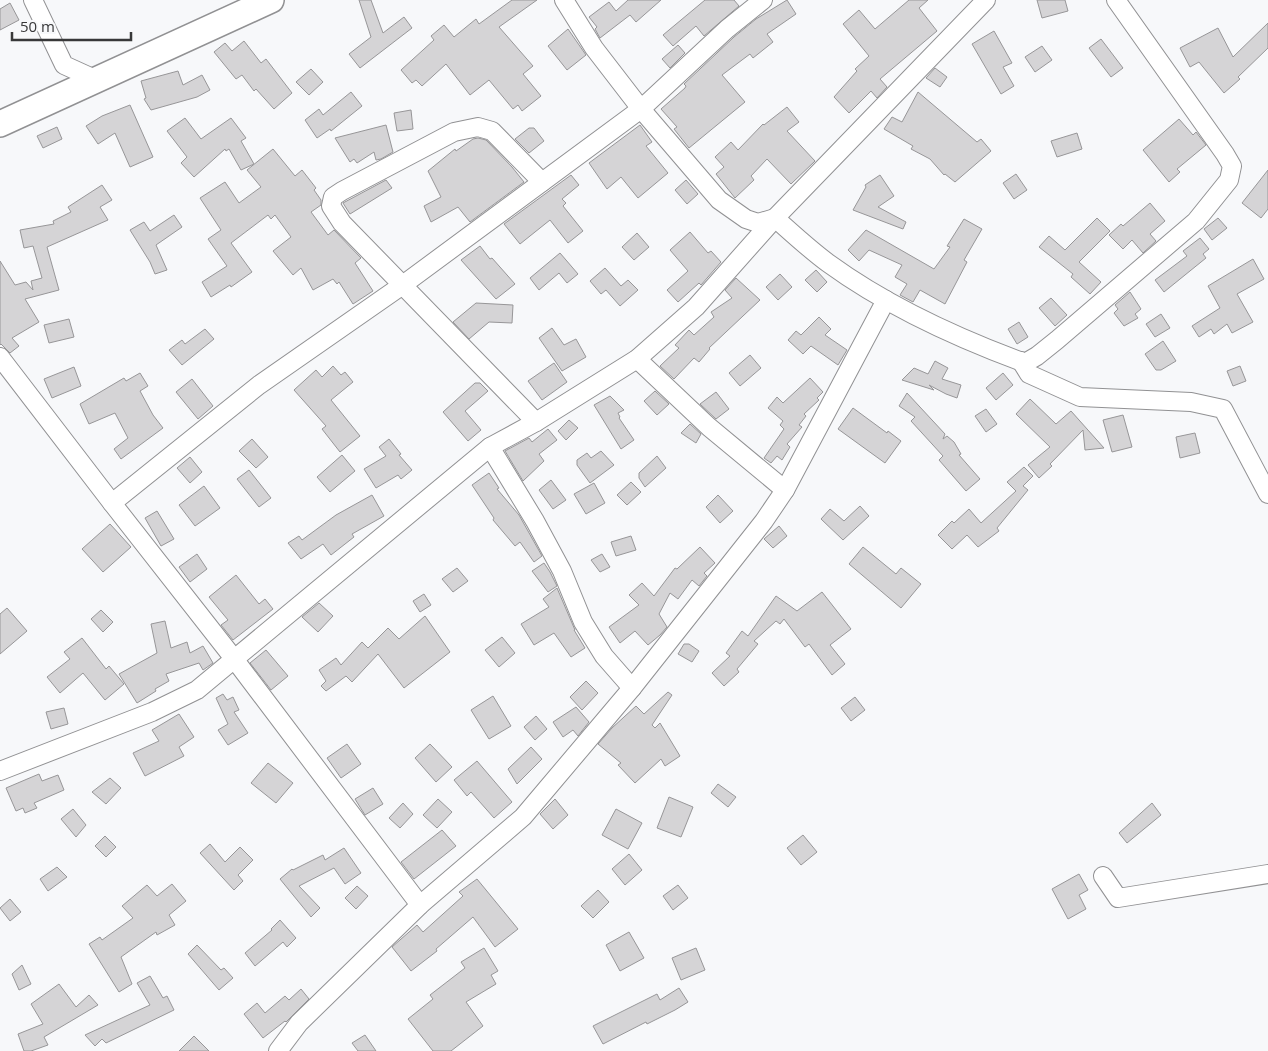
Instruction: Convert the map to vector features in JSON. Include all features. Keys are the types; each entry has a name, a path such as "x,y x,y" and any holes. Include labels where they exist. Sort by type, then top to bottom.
{"street":[{"path":"33,0 64,65 97,80"},
{"path":"0,124 271,0"},
{"path":"564,0 594,48 641,109 719,200 746,219 758,223 775,218"},
{"path":"112,503 259,385 404,284 641,109 727,30 763,0"},
{"path":"0,771 152,712 197,690 490,447 536,422 637,359 696,308 775,218 986,0"},
{"path":"775,218 828,263 886,300 945,330 1021,362 1025,363 1037,356 1196,220 1229,180 1232,166 1225,154 1116,0"},
{"path":"536,422 342,222 331,206 333,197 342,190 454,132 478,127 492,131 542,182"},
{"path":"278,1051 299,1023 420,905 523,817 632,688 764,521 785,490 886,300"},
{"path":"0,357 235,660 420,905"},
{"path":"637,359 709,427 785,490"},
{"path":"1021,362 1029,374 1080,397 1191,402 1223,409 1268,494"},
{"path":"490,447 535,521 562,571 583,622 604,656 632,688"},
{"path":"1103,876 1118,898 1268,874"}],"building":[{"path":"359,0 371,0 383,33 404,17 412,28 360,68 349,54 371,37"},
{"path":"512,0 537,0 499,27 533,66 523,74 541,96 522,111 518,105 513,109 489,80 470,95 446,64 422,86 416,80 412,83 401,70 434,40 431,36 444,25 454,37 476,19 479,24"},
{"path":"628,0 661,0 636,22 630,15 600,38 595,29 597,27 589,17 609,2 616,11"},
{"path":"705,0 734,0 739,6 704,36 696,26 673,46 663,35"},
{"path":"787,0 796,14 767,34 773,42 753,58 750,54 722,75 745,102 689,148 674,129 677,127 661,109 685,88 684,84 734,37 756,19"},
{"path":"909,0 928,0 919,8 937,31 880,79 887,87 877,98 871,91 849,113 834,97 857,71 855,69 869,56 843,24 859,10 875,29"},
{"path":"1037,0 1065,0 1068,11 1042,18"},
{"path":"10,3 19,20 0,30 0,9"},
{"path":"1268,23 1268,48 1238,77 1240,79 1224,93 1199,62 1190,67 1180,48 1218,28 1233,57"},
{"path":"568,29 586,55 567,70 548,46"},
{"path":"994,31 1012,63 1003,67 1014,86 1001,94 972,44"},
{"path":"1101,39 1123,68 1111,77 1089,48"},
{"path":"244,41 261,63 266,59 292,93 274,109 256,89 254,91 242,75 236,79 214,52 225,43 232,51"},
{"path":"678,45 685,53 670,68 662,59"},
{"path":"1042,46 1052,60 1035,72 1025,57"},
{"path":"935,68 947,77 940,87 926,78"},
{"path":"311,69 323,82 309,95 296,82"},
{"path":"178,71 183,85 202,75 210,90 197,97 151,110 144,99 146,98 141,81"},
{"path":"351,92 362,106 331,131 330,129 317,138 305,120 319,109 323,115"},
{"path":"918,92 977,142 981,139 991,151 955,182 944,175 930,159 911,149 913,146 884,129 892,117 902,122"},
{"path":"130,105 153,157 130,167 115,133 98,144 86,126 102,116"},
{"path":"787,107 799,122 787,131 815,161 791,184 767,159 751,176 754,180 735,198 716,174 724,167 715,157 731,142 738,150 763,124"},
{"path":"411,110 413,129 397,131 394,113"},
{"path":"185,118 201,139 231,118 246,138 241,141 254,164 241,170 229,149 226,151 225,149 194,177 181,163 187,157 167,131"},
{"path":"1179,119 1193,135 1196,132 1206,145 1177,169 1180,172 1169,182 1143,150"},
{"path":"386,125 393,152 381,159 376,160 374,152 357,163 354,159 350,162 335,138"},
{"path":"640,125 652,142 646,146 668,173 638,198 621,177 607,189 589,163"},
{"path":"57,127 62,139 43,148 37,136"},
{"path":"529,128 534,128 544,141 529,153 515,139"},
{"path":"1077,133 1082,149 1057,157 1051,141"},
{"path":"473,139 486,140 524,182 470,222 458,207 431,222 424,206 441,197 428,171 455,149 456,151"},
{"path":"273,149 295,176 302,170 316,188 314,190 321,200 321,205 311,212 328,235 334,230 361,258 355,263 373,291 353,304 339,282 337,284 333,279 313,290 301,268 293,275 273,251 291,237 275,215 271,219 268,215 231,243 252,272 231,287 230,285 211,297 202,282 227,266 208,239 221,230 200,198 225,182 239,203 261,187 247,170"},
{"path":"1268,170 1268,209 1261,218 1242,203"},
{"path":"1016,174 1027,190 1014,199 1003,183"},
{"path":"571,175 579,185 562,199 566,203 563,206 583,231 568,243 550,220 520,244 504,224"},
{"path":"880,175 894,196 878,207 906,222 903,229 853,210 866,187 865,185"},
{"path":"386,180 392,188 350,214 343,203"},
{"path":"686,180 698,194 687,204 675,190"},
{"path":"102,185 112,200 100,207 108,220 47,247 59,290 25,299 39,322 12,338 19,346 10,353 0,345 0,261 15,285 26,282 33,290 31,281 42,278 33,246 24,248 20,230 54,224 53,221 71,212 68,207"},
{"path":"1150,203 1165,221 1150,234 1156,241 1143,253 1132,240 1123,249 1109,235 1121,224 1123,226"},
{"path":"174,215 182,227 156,245 167,270 155,274 150,262 130,230 144,222 150,231"},
{"path":"1097,218 1110,231 1079,262 1101,282 1090,294 1071,277 1073,274 1039,247 1049,236 1065,250"},
{"path":"1218,218 1227,228 1212,240 1204,229"},
{"path":"964,219 982,229 964,260 967,262 945,304 920,290 913,302 900,295 907,284 895,277 902,265 869,250 859,261 848,250 866,230 934,269 950,247 947,246"},
{"path":"690,232 708,253 711,251 721,262 701,285 699,283 678,302 667,290 688,271 670,250"},
{"path":"637,233 649,247 634,260 622,247"},
{"path":"1200,238 1209,249 1203,254 1206,258 1164,292 1155,280 1187,256 1183,251"},
{"path":"480,246 515,284 496,299 461,260"},
{"path":"560,253 578,274 567,283 559,273 539,290 530,278"},
{"path":"1253,259 1264,279 1237,294 1253,322 1232,333 1227,324 1214,334 1211,329 1199,337 1192,326 1220,308 1208,286"},
{"path":"605,268 621,286 628,280 638,290 620,306 606,290 601,294 590,281"},
{"path":"816,270 827,282 817,292 805,280"},
{"path":"780,274 792,287 778,300 766,287"},
{"path":"736,278 760,300 709,348 699,362 694,358 674,379 660,366 679,348 675,345 689,330 694,335 714,317 711,312 732,298 725,290"},
{"path":"1130,292 1141,309 1135,314 1138,318 1124,326 1114,313 1118,309 1115,305"},
{"path":"1051,298 1067,315 1055,326 1039,308"},
{"path":"476,303 513,305 512,323 489,322 469,339 453,322"},
{"path":"1161,314 1170,328 1155,337 1146,324"},
{"path":"819,317 831,329 825,335 847,350 838,365 811,346 803,354 788,340 796,331 801,335"},
{"path":"69,319 74,337 49,343 44,325"},
{"path":"1019,322 1028,337 1017,344 1008,329"},
{"path":"552,328 564,345 576,339 586,357 562,371 539,338"},
{"path":"205,329 214,339 182,365 169,350 182,340 185,344"},
{"path":"1163,341 1176,361 1161,370 1156,370 1145,354"},
{"path":"750,355 761,368 740,386 729,373"},
{"path":"935,361 948,368 942,379 961,385 957,398 929,385 934,390 902,380 914,368 928,374"},
{"path":"554,363 567,382 542,400 528,381"},
{"path":"333,366 341,375 345,372 353,382 331,400 360,436 340,452 322,429 326,426 294,390 316,370 322,377"},
{"path":"1240,366 1246,381 1233,386 1227,371"},
{"path":"74,367 81,386 52,398 44,379"},
{"path":"140,373 148,386 140,391 153,415 163,428 121,459 114,449 128,438 115,413 89,424 80,404 124,378 126,381"},
{"path":"1003,373 1013,385 996,400 986,388"},
{"path":"810,378 823,392 817,398 819,400 804,414 806,416 799,425 802,427 787,444 790,447 782,460 777,456 771,463 764,458 784,429 780,425 783,421 768,408 777,397 783,403"},
{"path":"192,379 213,406 198,419 176,392"},
{"path":"475,383 480,383 488,391 465,411 481,430 468,441 443,412"},
{"path":"655,391 669,404 657,415 644,401"},
{"path":"716,392 729,409 716,419 700,404"},
{"path":"907,393 945,434 943,439 947,436 954,442 961,454 959,455 980,479 966,491 939,460 943,456 911,421 915,417 899,406"},
{"path":"610,396 624,410 618,413 619,418 634,440 621,449 594,405"},
{"path":"1030,399 1056,424 1071,411 1104,448 1085,450 1083,430 1039,478 1028,465 1050,447 1016,414"},
{"path":"853,408 901,441 885,463 838,429"},
{"path":"986,409 997,424 986,432 975,416"},
{"path":"1123,415 1132,447 1112,452 1103,420"},
{"path":"569,420 578,428 566,440 558,431"},
{"path":"690,424 701,434 696,443 681,433"},
{"path":"548,429 557,440 539,454 544,461 523,481 505,451 529,438 532,442"},
{"path":"1195,433 1200,453 1180,458 1176,437"},
{"path":"252,439 268,457 256,468 239,451"},
{"path":"389,439 401,454 399,455 412,470 401,479 398,475 376,488 364,469 386,456 379,447"},
{"path":"601,451 614,465 590,483 577,465 577,460 587,453 591,458"},
{"path":"342,455 355,471 330,492 317,477"},
{"path":"657,456 666,468 645,487 639,478 639,473"},
{"path":"190,457 202,472 190,483 177,468"},
{"path":"1024,467 1033,476 1023,486 1028,490 997,528 999,531 978,547 967,535 952,549 938,535 952,521 954,523 969,509 981,523 1016,491 1007,482"},
{"path":"249,470 271,498 259,507 237,479"},
{"path":"489,473 499,488 497,489 519,515 542,556 534,562 520,542 515,546 493,520 494,518 472,485"},
{"path":"551,480 566,500 553,509 539,490"},
{"path":"631,482 641,492 627,505 617,495"},
{"path":"594,483 605,503 586,514 574,494"},
{"path":"204,486 220,508 195,526 179,505"},
{"path":"372,495 384,516 352,534 354,537 331,555 323,544 301,559 288,543 299,536 302,540 336,515"},
{"path":"718,495 733,511 720,523 706,507"},
{"path":"860,506 869,516 843,540 821,519 830,509 844,521"},
{"path":"157,511 174,539 161,546 145,518"},
{"path":"110,524 131,547 103,572 82,549"},
{"path":"779,526 787,536 773,548 764,539"},
{"path":"631,536 636,550 616,556 611,542"},
{"path":"700,547 715,563 704,573 707,576 699,586 692,580 678,599 670,593 659,614 667,627 648,645 635,631 620,643 609,627 639,605 629,595 642,583 654,596 675,568 677,569"},
{"path":"863,547 896,574 901,568 921,584 901,608 849,564"},
{"path":"197,554 207,569 190,582 179,567"},
{"path":"602,554 610,567 600,572 591,560"},
{"path":"544,563 557,586 548,592 532,571"},
{"path":"457,568 468,581 453,592 442,579"},
{"path":"236,575 259,604 265,599 273,609 233,640 221,625 228,620 209,597"},
{"path":"557,588 574,630 585,648 571,657 554,633 534,645 521,624 549,607 543,599"},
{"path":"822,592 851,629 830,645 845,664 832,675 809,644 805,647 784,619 780,624 776,621 754,641 758,644 737,669 739,672 724,686 712,673 730,656 726,653 742,631 748,636 776,596 797,611"},
{"path":"424,594 431,605 420,612 413,601"},
{"path":"319,603 333,616 318,632 302,617"},
{"path":"7,608 27,631 0,654 0,614"},
{"path":"101,610 113,622 103,632 91,619"},
{"path":"425,616 450,652 404,688 378,654 352,682 346,676 326,691 321,686 326,681 319,670 336,658 341,665 362,642 368,648 388,628 399,639"},
{"path":"165,621 171,648 187,642 190,653 203,646 213,663 203,670 199,663 166,674 169,681 137,703 119,674 157,653 151,624"},
{"path":"502,637 515,653 499,667 485,650"},
{"path":"82,638 106,669 109,666 124,684 105,700 83,673 60,693 47,677 70,659 64,652"},
{"path":"684,644 689,644 699,651 692,662 678,654"},
{"path":"266,650 288,676 271,690 250,663"},
{"path":"586,681 598,693 582,710 570,697"},
{"path":"668,692 672,695 652,725 655,728 660,723 680,756 665,766 661,759 635,783 618,765 621,763 598,744 636,706 644,714"},
{"path":"223,694 227,700 233,697 239,710 234,712 248,733 228,745 218,730 228,724 216,698"},
{"path":"493,696 511,726 489,739 471,710"},
{"path":"855,697 865,710 851,721 841,708"},
{"path":"576,707 589,722 578,736 573,730 563,737 553,722"},
{"path":"64,708 68,724 51,729 46,712"},
{"path":"179,714 194,737 179,747 184,756 145,776 133,753 159,741 152,730"},
{"path":"536,716 547,729 535,740 524,727"},
{"path":"347,744 361,764 341,778 327,758"},
{"path":"430,744 452,767 436,782 415,758"},
{"path":"531,747 542,759 517,784 508,769"},
{"path":"477,761 512,802 494,818 471,792 467,796 454,780"},
{"path":"268,763 293,783 276,803 251,783"},
{"path":"39,774 42,781 58,775 64,790 34,803 37,808 25,813 23,808 16,811 6,788"},
{"path":"110,778 121,788 106,804 92,792"},
{"path":"718,784 736,797 728,807 711,793"},
{"path":"373,788 383,804 365,815 355,799"},
{"path":"669,797 693,807 681,837 657,828"},
{"path":"438,799 452,812 437,828 423,815"},
{"path":"555,799 568,815 553,829 540,814"},
{"path":"403,803 413,814 400,828 389,818"},
{"path":"1152,803 1161,815 1127,843 1119,833"},
{"path":"73,809 86,825 76,837 61,819"},
{"path":"616,809 642,823 628,849 602,835"},
{"path":"442,830 456,846 414,879 401,862"},
{"path":"803,835 817,852 801,865 787,848"},
{"path":"105,836 116,847 106,857 95,846"},
{"path":"210,844 225,862 240,847 253,860 238,875 243,881 234,890 200,853"},
{"path":"344,848 361,873 345,884 334,868 299,886 320,908 311,917 280,879 292,869 323,855 325,860"},
{"path":"629,854 642,870 625,885 612,869"},
{"path":"57,867 67,877 48,891 40,879"},
{"path":"1079,874 1088,890 1079,895 1086,909 1068,919 1052,889"},
{"path":"477,879 518,929 495,947 473,917 436,949 437,951 411,971 392,947 417,925 423,932 463,896 459,892"},
{"path":"172,884 186,901 169,915 175,925 157,935 156,932 121,957 132,984 119,992 89,944 100,937 102,940 133,918 122,906 147,885 157,896"},
{"path":"678,885 688,898 673,910 663,896"},
{"path":"357,886 368,896 356,909 345,898"},
{"path":"598,890 609,902 593,918 581,906"},
{"path":"10,899 21,912 10,921 0,908"},
{"path":"280,920 296,938 287,947 283,942 255,966 245,953 272,930"},
{"path":"629,932 644,958 620,971 606,945"},
{"path":"197,945 221,970 224,968 233,978 219,990 188,954"},
{"path":"484,948 498,971 491,975 496,984 466,1002 483,1026 451,1051 433,1051 408,1019 433,999 430,995 465,968 461,962"},
{"path":"696,948 705,970 681,980 672,958"},
{"path":"22,965 31,984 19,990 12,974"},
{"path":"150,976 163,998 167,996 174,1010 106,1043 102,1039 95,1046 85,1035 150,1005 137,983"},
{"path":"59,984 76,1007 89,995 98,1005 44,1037 48,1045 31,1051 24,1051 18,1034 43,1024 31,1004"},
{"path":"679,988 688,1002 647,1024 646,1022 603,1044 593,1026 657,994 660,1000"},
{"path":"301,989 309,999 286,1022 263,1038 244,1014 257,1003 265,1013 285,996 289,1000"},
{"path":"365,1035 376,1051 358,1051 352,1043"},
{"path":"194,1036 209,1051 179,1051"}]}
